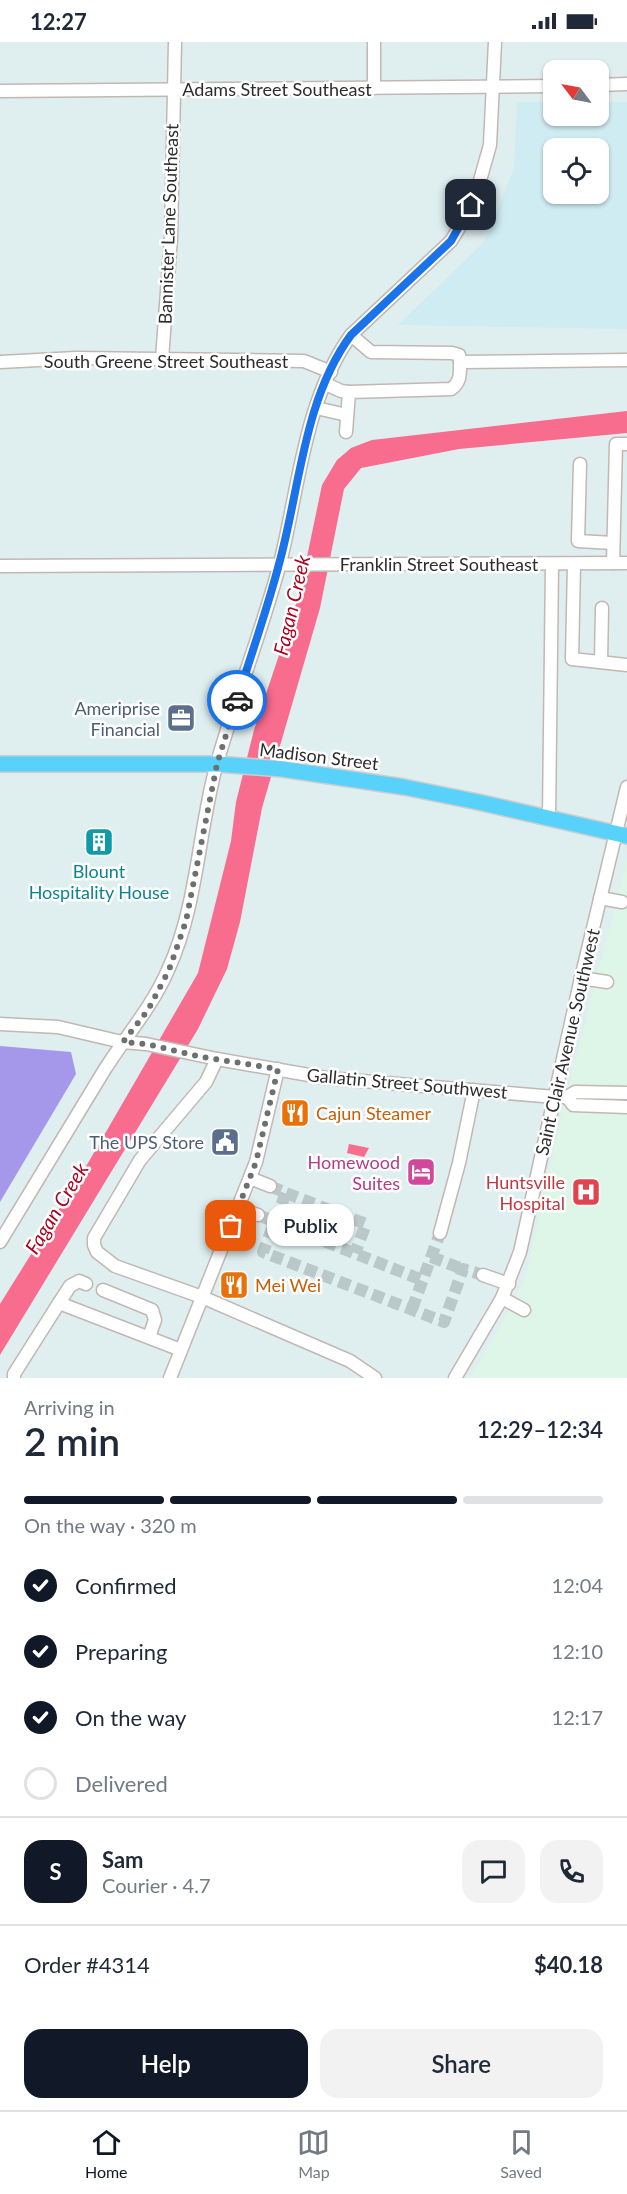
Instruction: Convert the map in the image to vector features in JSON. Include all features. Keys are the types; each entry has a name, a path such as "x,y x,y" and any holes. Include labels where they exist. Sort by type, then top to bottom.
{"main road":[{"name":"Madison Street","path":"0,764 217,764 282,769 404,787 621,835"}],"street":[{"name":"Bannister Lane Southeast","path":"162,359 171,237 175,42"},
{"path":"374,42 374,88"},
{"path":"0,1242 123,1042 148,1010 169,970 186,921 217,764 279,565 316,408 338,353 351,335 451,241 465,218 477,191 490,145 495,42"},
{"path":"609,85 627,84"},
{"name":"Adams Street Southeast","path":"0,91 543,86"},
{"path":"326,384 348,392 451,389 460,379 459,355 371,352 351,335"},
{"name":"South Greene Street Southeast","path":"0,362 76,358 304,361 331,372"},
{"path":"460,362 627,360"},
{"path":"346,432 348,392"},
{"path":"316,408 347,415"},
{"path":"613,563 621,463 616,444 627,444"},
{"path":"580,464 578,541 614,543"},
{"name":"Franklin Street Southeast","path":"0,566 627,563"},
{"path":"549,818 552,564"},
{"path":"574,564 572,659 627,665"},
{"path":"601,662 602,608"},
{"name":"Saint Clair Avenue Southwest","path":"455,1378 502,1298 520,1252 561,1097 581,978 600,898 621,835 626,794"},
{"path":"600,898 622,902"},
{"path":"581,978 606,982"},
{"name":"Gallatin Street Southwest","path":"0,1024 58,1027 123,1042 146,1044 326,1078 561,1097 575,1092 627,1093"},
{"path":"217,1059 206,1082 140,1160 94,1238 97,1252 115,1266 202,1297 350,1361 375,1378"},
{"path":"170,1378 256,1162 278,1069"},
{"path":"440,1233 459,1163 474,1090"},
{"name":"Gallatin Street Southwest","path":"561,1097 573,1105 627,1106"},
{"path":"250,1178 270,1186"},
{"path":"238,1208 258,1215"},
{"path":"483,1275 508,1284"},
{"path":"14,1378 14,1374 70,1286 79,1281 86,1284"},
{"path":"103,1290 152,1310 155,1320 149,1337"},
{"path":"502,1298 524,1310"},
{"path":"59,1303 181,1350"}],"shaded area":[{"path":"517,102 543,102 543,126 609,126 609,102 627,102 627,329 398,325 485,241 514,168"},
{"name":"Fagan Creek","path":"627,411 627,433 459,449 361,468 344,489 320,608 262,808 240,922 227,969 198,1029 0,1355 0,1304 88,1163 198,973 231,841 236,802 254,730 299,595 322,485 337,460 351,448 372,440"},
{"name":"Huntsville Hospital","path":"627,860 627,1378 470,1378 526,1276 563,1109"},
{"path":"0,1046 71,1052 76,1074 0,1202"},
{"path":"349,1144 369,1148 364,1157 347,1153"}],"tunnel":[{"path":"270,1186 286,1193 263,1252 444,1322 463,1269 483,1275"},
{"path":"286,1193 366,1224 355,1253"},
{"path":"258,1215 422,1280"},
{"path":"412,1309 440,1233"},
{"path":"431,1257 463,1269"}],"way so far":[{"path":"231,1226 256,1162 278,1069 202,1057 146,1044 123,1042 148,1010 169,970 186,921 217,764 237,700"}],"place":[{"name":"Ameriprise Financial","path":"181,718"},
{"name":"Blount Hospitality House","path":"99,842"},
{"name":"Cajun Steamer","path":"295,1113"},
{"name":"The UPS Store","path":"225,1142"},
{"name":"Homewood Suites","path":"421,1172"},
{"name":"Huntsville Hospital","path":"586,1192"},
{"name":"Publix","path":"231,1226"},
{"name":"Mei Wei","path":"234,1285"}],"route":[{"path":"237,700 279,565 313,417 338,353 351,335 451,241 471,205"}]}
